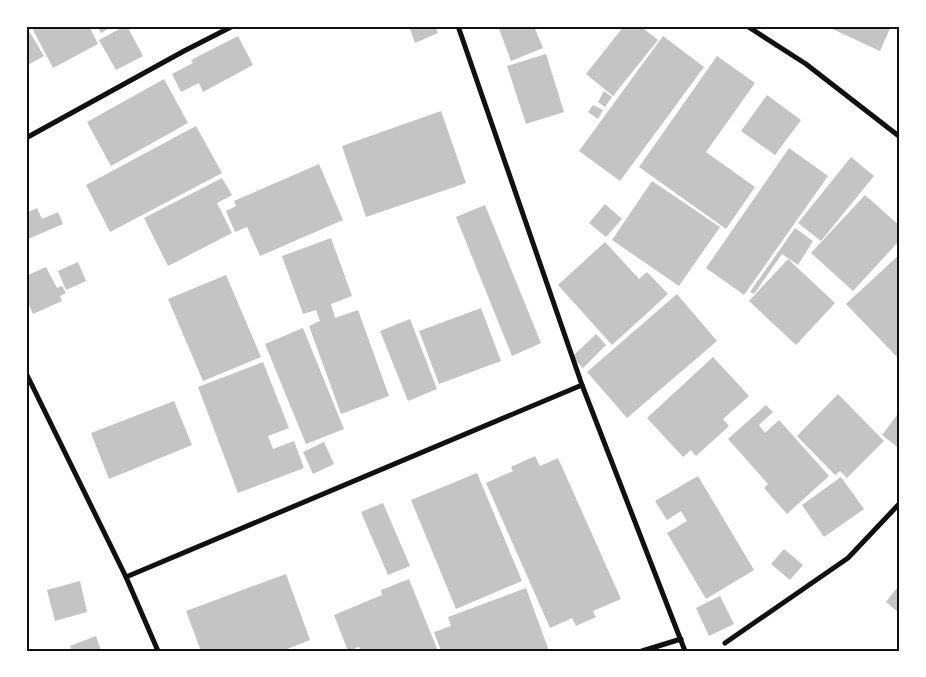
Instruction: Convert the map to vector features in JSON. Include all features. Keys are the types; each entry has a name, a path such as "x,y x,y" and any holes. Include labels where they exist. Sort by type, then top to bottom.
{"street":[{"path":"26,138 233,26"},
{"path":"458,26 582,385 685,651"},
{"path":"747,26 806,64 900,137"},
{"path":"26,373 126,577 158,651"},
{"path":"126,577 582,385"},
{"path":"725,643 848,558 900,503"},
{"path":"642,651 680,639"}],"building":[{"path":"26,26 44,56 26,66"},
{"path":"31,26 89,26 98,44 53,68"},
{"path":"97,26 113,26 101,33"},
{"path":"127,26 143,56 116,70 99,40"},
{"path":"409,26 435,26 438,33 415,43"},
{"path":"498,26 534,26 543,48 511,61"},
{"path":"624,26 640,26 658,40 613,96 586,74"},
{"path":"826,26 891,26 880,51"},
{"path":"238,36 253,65 203,92 199,83 181,92 172,74 193,63 191,60"},
{"path":"663,36 704,67 620,181 579,151"},
{"path":"546,54 564,112 526,124 507,66"},
{"path":"717,56 755,83 706,152 755,187 726,229 639,167"},
{"path":"164,79 188,123 111,166 87,122"},
{"path":"604,91 612,97 605,107 598,102"},
{"path":"767,95 801,120 775,155 741,131"},
{"path":"593,105 603,110 598,119 588,112"},
{"path":"441,111 466,183 366,217 342,146"},
{"path":"196,126 222,173 110,232 86,185"},
{"path":"789,148 828,176 744,295 706,268"},
{"path":"851,157 874,176 821,241 798,223"},
{"path":"319,164 343,220 260,256 247,227 235,232 226,211 236,206 234,201"},
{"path":"222,178 232,195 217,203 232,233 168,266 144,218"},
{"path":"652,181 720,227 679,286 612,240"},
{"path":"865,195 900,226 900,240 853,291 811,253"},
{"path":"605,204 622,219 606,237 589,223"},
{"path":"485,205 541,343 512,356 456,217"},
{"path":"37,208 42,219 58,212 63,224 26,240 26,213"},
{"path":"795,228 813,241 798,265 782,254 754,294 750,292"},
{"path":"331,238 352,296 331,304 335,318 358,310 389,396 341,414 309,326 320,321 316,310 303,314 282,256"},
{"path":"605,242 639,279 647,272 668,294 612,345 558,285"},
{"path":"900,254 900,360 846,304"},
{"path":"788,259 835,303 796,345 749,301"},
{"path":"78,262 86,281 66,290 58,271"},
{"path":"46,267 57,288 62,286 66,293 60,296 62,301 33,314 26,298 26,276"},
{"path":"226,275 261,357 203,381 168,299"},
{"path":"677,294 717,341 627,418 587,372"},
{"path":"481,308 501,361 439,384 419,331"},
{"path":"410,319 437,389 408,401 380,331"},
{"path":"303,328 344,429 306,444 265,344"},
{"path":"596,334 606,345 583,368 572,357"},
{"path":"713,357 749,396 723,419 729,426 696,456 691,450 683,457 647,418"},
{"path":"263,362 289,428 268,436 273,449 294,441 304,468 238,493 198,387"},
{"path":"838,394 884,441 847,478 840,471 835,475 797,436"},
{"path":"174,401 192,445 109,479 91,433"},
{"path":"766,405 773,412 759,425 765,433 779,420 829,476 787,514 764,488 768,484 728,439"},
{"path":"900,411 900,449 882,435"},
{"path":"324,442 334,464 313,474 303,452"},
{"path":"535,456 540,466 558,458 621,599 593,611 596,617 576,626 572,618 550,628 486,483 513,471 511,467"},
{"path":"477,473 522,581 456,609 411,500"},
{"path":"698,476 754,570 706,599 667,533 687,521 681,511 667,520 655,501"},
{"path":"841,477 864,509 824,537 802,505"},
{"path":"383,503 410,566 388,575 361,512"},
{"path":"784,549 803,565 790,580 771,564"},
{"path":"286,574 310,640 282,651 201,651 186,611"},
{"path":"409,579 438,651 361,651 359,647 355,648 356,651 348,651 334,615 382,595 381,590"},
{"path":"80,581 87,612 55,621 47,590"},
{"path":"900,584 900,614 886,602"},
{"path":"526,588 549,651 441,651 434,632 451,626 448,617"},
{"path":"720,596 734,624 709,636 696,608"},
{"path":"96,636 101,651 72,651 70,646"}]}
